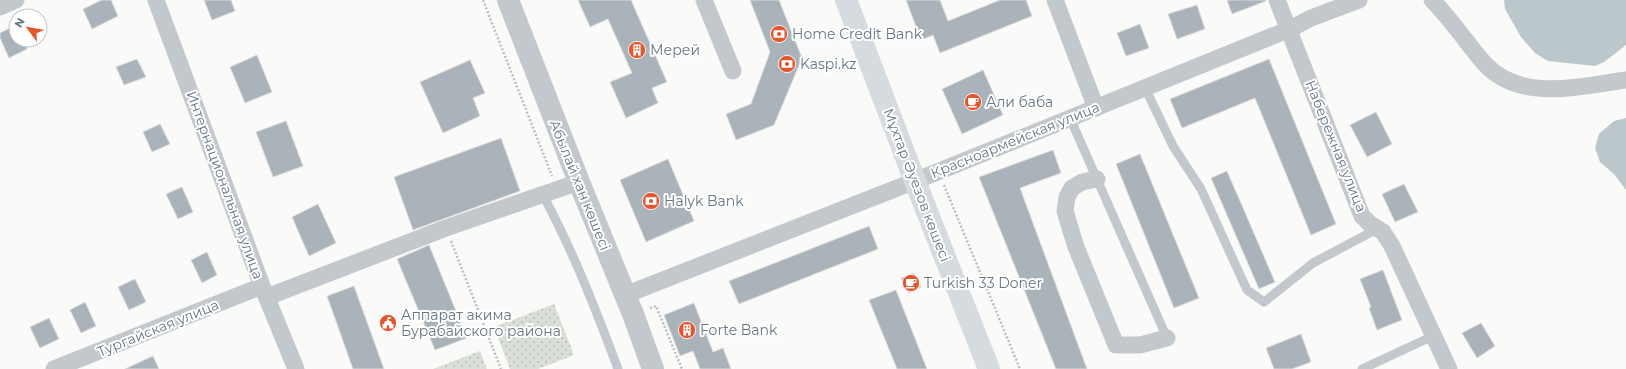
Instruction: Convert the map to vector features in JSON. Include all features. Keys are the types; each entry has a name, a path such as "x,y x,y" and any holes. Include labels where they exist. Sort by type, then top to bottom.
{"main road":[{"name":"Мұхтар Әуезов көшесі","path":"846,0 989,369"}],"street":[{"path":"0,7 16,0"},
{"name":"Интернациональная улица","path":"156,0 265,292 296,369"},
{"name":"Абылай хан көшесі","path":"508,0 653,369"},
{"path":"704,0 733,71"},
{"path":"1055,0 1096,108"},
{"name":"Набережная улица","path":"1277,0 1290,29 1362,216 1370,224 1383,232 1392,246 1449,369"},
{"name":"Красноармейская улица","path":"625,295 939,172 1290,29 1311,18 1359,0"},
{"path":"1432,0 1443,11 1486,65 1508,81 1531,88 1556,90 1626,80"},
{"path":"1097,179 1082,182 1072,188 1067,197 1065,211 1085,270 1116,345 1140,345 1168,338"},
{"name":"Тургайская улица","path":"54,369 265,292 579,182"}],"lane":[{"path":"1144,88 1172,146 1201,190 1247,290 1264,302 1313,263 1377,229"},
{"path":"1070,118 1168,338"},
{"path":"543,195 559,225 603,327 618,369"},
{"path":"1362,369 1433,336"}],"path":[{"path":"483,0 553,179"},
{"path":"939,172 1020,369"},
{"path":"446,228 501,369"}],"shaded area":[{"path":"1504,0 1626,0 1626,45 1604,62 1595,66 1548,61 1535,53 1521,37 1505,9"},
{"path":"1626,118 1626,190 1614,174 1600,162 1595,148 1599,134 1614,121"},
{"path":"554,304 574,355 538,369 510,369 494,327"},
{"path":"480,351 487,369 433,369"}],"building":[{"path":"102,0 111,0 118,16 92,29 83,9"},
{"path":"204,0 231,0 235,11 212,20"},
{"name":"Мерей","path":"578,0 631,0 667,82 652,88 658,103 626,118 610,82 632,73 608,19 590,27"},
{"path":"750,0 779,0 802,58 774,125 736,140 726,114 751,104 770,52"},
{"path":"906,0 940,0 948,21 1000,0 1026,0 1032,16 940,53 933,35 921,40"},
{"path":"1227,0 1265,0 1266,1 1232,14"},
{"path":"1197,5 1205,29 1177,39 1168,14"},
{"path":"1140,24 1149,48 1126,56 1117,33"},
{"path":"8,29 8,48 27,49 9,58 0,38 0,33"},
{"path":"257,55 272,92 245,103 230,67"},
{"path":"137,59 146,77 124,85 116,67"},
{"path":"1269,59 1336,224 1311,235 1255,98 1182,128 1170,99"},
{"path":"470,60 485,93 473,98 480,116 443,133 420,82"},
{"name":"Али баба","path":"983,70 1003,115 962,134 942,89"},
{"path":"1376,112 1392,144 1367,157 1350,125"},
{"path":"286,121 303,166 273,177 256,132"},
{"path":"160,124 170,144 152,152 143,132"},
{"path":"501,138 520,191 413,230 394,177"},
{"path":"1053,150 1061,173 1020,188 1087,369 1056,369 979,177"},
{"path":"1140,154 1199,298 1174,308 1116,164"},
{"path":"668,159 694,221 646,242 620,180"},
{"path":"1227,171 1275,282 1259,289 1211,178"},
{"path":"1404,184 1418,212 1395,222 1382,194"},
{"path":"182,187 193,212 178,219 166,194"},
{"path":"318,204 336,243 309,256 292,217"},
{"path":"869,226 878,249 739,304 729,281"},
{"path":"429,245 467,338 435,350 397,259"},
{"path":"207,252 217,275 202,283 191,260"},
{"path":"1383,270 1402,320 1377,330 1369,308 1371,307 1360,279"},
{"name":"Turkish 33 Doner","path":"914,273 921,287 909,293 901,278"},
{"path":"135,279 146,302 129,310 118,287"},
{"path":"354,286 384,369 353,369 327,296"},
{"path":"896,290 927,369 897,369 869,300"},
{"path":"85,302 96,326 81,333 70,310"},
{"name":"Forte Bank","path":"694,303 713,352 723,348 731,369 700,369 693,351 680,356 664,315"},
{"path":"49,318 59,339 40,348 30,327"},
{"path":"1481,323 1495,346 1477,358 1462,333"},
{"path":"1301,334 1311,362 1292,369 1274,369 1266,348"},
{"path":"153,356 159,369 125,369"}],"place":[{"name":"Home Credit Bank","path":"779,34"},
{"name":"Мерей","path":"637,50"},
{"name":"Kaspi.kz","path":"787,64"},
{"name":"Али баба","path":"973,102"},
{"name":"Halyk Bank","path":"651,201"},
{"name":"Turkish 33 Doner","path":"911,283"},
{"name":"Аппарат акима Бурабайского района","path":"388,323"},
{"name":"Forte Bank","path":"687,330"}]}
